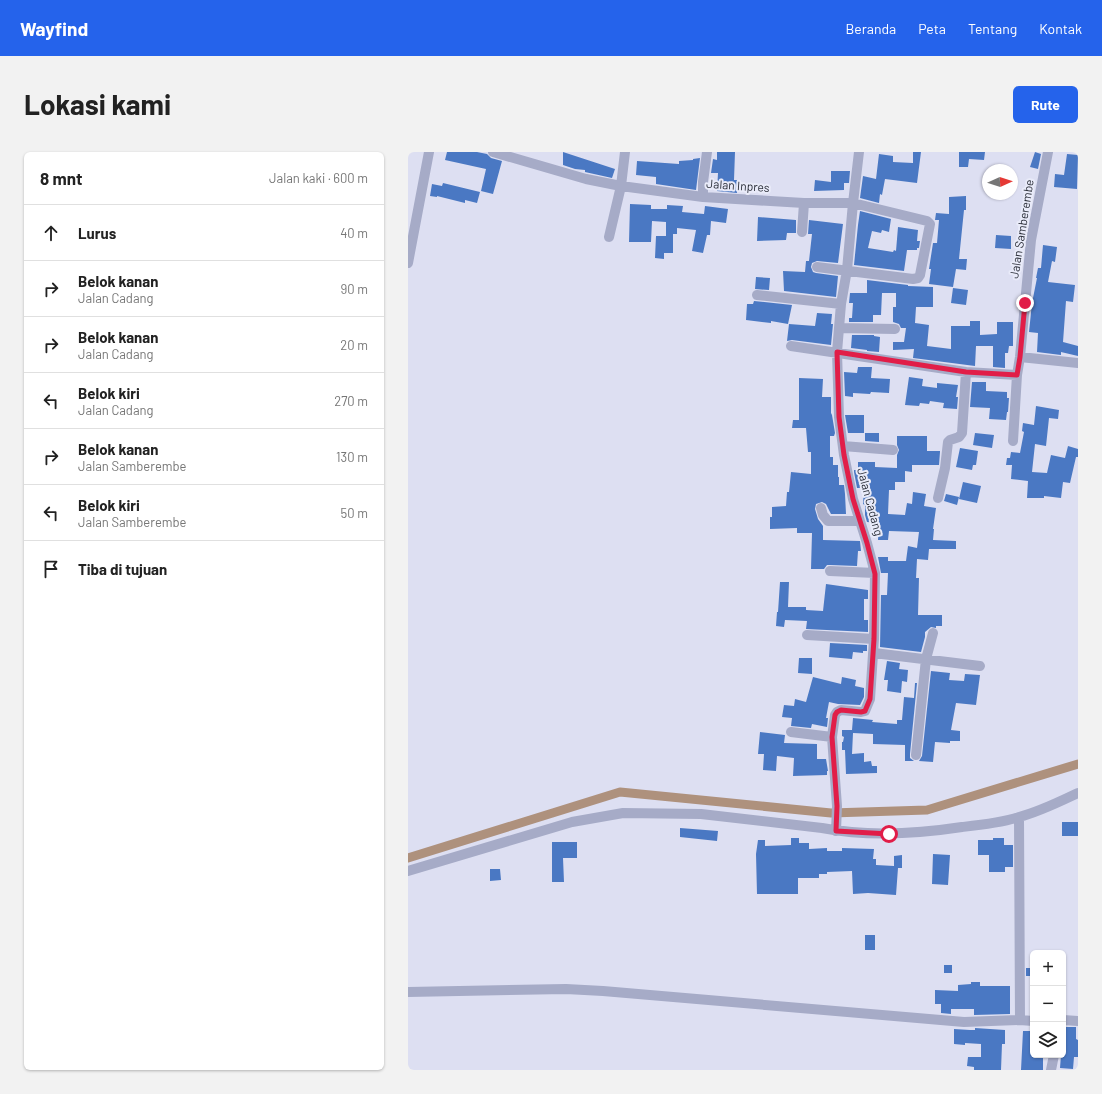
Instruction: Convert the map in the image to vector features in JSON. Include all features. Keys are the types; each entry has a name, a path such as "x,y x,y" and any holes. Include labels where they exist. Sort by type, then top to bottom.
{"street":[{"path":"408,263 429,152"},
{"name":"Jalan Inpres","path":"493,152 586,179 621,186 703,197 804,203 853,203 930,222 920,275 918,278 913,279 847,270"},
{"path":"609,237 621,186 625,152"},
{"path":"703,197 703,182 707,152"},
{"name":"Jalan Cadang","path":"836,826 837,806 832,737 835,715 841,710 865,711 870,699 874,653 875,574 853,499 843,446 839,417 837,352 841,304 847,270 859,152"},
{"name":"Jalan Samberembe","path":"1013,441 1017,375 1032,240 1048,152"},
{"path":"802,232 804,203"},
{"path":"816,267 847,270"},
{"path":"757,296 841,304"},
{"path":"839,328 895,329"},
{"path":"791,346 966,372 1017,375"},
{"path":"1020,357 1078,363"},
{"path":"938,498 945,468 948,442 959,437 962,433 966,372"},
{"path":"843,446 893,450"},
{"path":"821,508 823,515 828,521 860,522"},
{"path":"830,571 875,574"},
{"path":"916,754 926,659 933,633"},
{"path":"807,635 874,639"},
{"path":"874,653 980,666"},
{"path":"791,732 832,737"},
{"path":"408,871 572,822 623,813 701,814 822,828 836,826 889,834 924,832 1019,818 1078,793"},
{"path":"1019,818 1020,1020"},
{"path":"408,992 566,989 828,1009 964,1022 1030,1021"},
{"path":"1066,1020 1078,1020"},
{"path":"1051,1070 1053,1058"}],"building":[{"path":"447,152 477,152 487,154 491,158 502,161 493,194 481,191 486,169 445,160"},
{"path":"563,152 615,169 612,178 563,165"},
{"path":"717,152 735,152 734,180 737,180 737,193 717,191 718,173 711,173 713,159 717,160"},
{"path":"913,152 921,152 917,183 885,179 882,195 880,194 879,203 860,198 863,176 876,179 879,154 893,156 893,162 913,163"},
{"path":"959,152 985,152 984,160 969,159 968,167 959,167"},
{"path":"1035,152 1041,154 1038,169 1030,167"},
{"path":"1067,154 1078,155 1077,189 1054,187 1055,174 1064,175"},
{"path":"700,158 696,190 656,184 656,177 636,175 637,161 679,164 679,161"},
{"path":"831,171 850,171 849,183 844,183 844,190 814,191 815,180 831,182"},
{"path":"443,183 480,192 477,203 465,200 465,203 437,196 430,196 432,184 442,186"},
{"path":"966,196 966,210 964,210 959,259 967,259 966,270 956,269 953,287 929,284 931,269 929,269 933,243 937,243 939,220 935,220 936,213 949,214 949,197"},
{"path":"630,204 651,205 651,209 667,209 667,205 683,206 682,212 704,214 705,206 728,209 726,223 711,221 710,235 707,235 703,253 692,251 696,230 677,228 677,234 673,234 673,253 664,253 664,259 655,258 656,236 666,236 666,222 652,221 651,242 629,242"},
{"path":"860,211 891,219 889,232 882,230 881,233 872,231 868,248 893,252 894,250 896,251 898,227 918,230 917,241 920,241 919,248 917,248 917,250 907,250 904,271 854,265"},
{"path":"758,217 796,220 796,233 787,233 786,240 757,241"},
{"path":"809,220 843,224 838,263 817,261 812,263 811,267 813,272 816,273 838,276 836,297 784,291 783,271 805,272 806,261 809,261 812,234 808,234"},
{"path":"996,235 1011,236 1011,249 995,248"},
{"path":"1043,245 1057,247 1055,262 1052,261 1048,282 1075,285 1073,302 1066,301 1063,342 1078,346 1078,356 1061,352 1061,355 1037,352 1038,333 1029,332 1036,278 1038,268 1041,268"},
{"path":"756,277 770,278 769,290 755,289"},
{"path":"867,280 908,286 933,287 933,307 916,307 915,323 929,325 927,346 951,349 951,326 970,326 970,321 980,321 980,335 997,334 997,322 1013,322 1013,346 1009,346 1008,353 1005,353 1005,368 993,367 993,346 976,346 975,366 913,358 914,349 893,350 893,342 904,342 906,328 901,328 899,324 893,322 893,307 896,307 896,293 882,293 881,315 873,315 873,322 849,322 849,318 852,318 853,303 849,303 850,293 867,293"},
{"path":"953,288 968,290 966,305 951,303"},
{"path":"754,301 792,305 788,324 771,321 771,323 746,320 747,304 753,304"},
{"path":"817,313 832,314 831,324 833,324 831,345 792,340 787,341 789,324 815,326"},
{"path":"852,335 874,335 880,337 879,352 851,348"},
{"path":"858,367 872,367 871,378 890,379 889,393 853,393 853,397 845,396 844,372 857,373"},
{"path":"909,377 923,379 922,386 937,388 937,383 958,385 956,397 958,397 957,409 943,408 944,403 930,401 929,404 920,403 919,406 905,405"},
{"path":"799,378 823,379 822,397 831,397 831,413 835,433 834,436 830,436 830,457 833,457 833,465 838,465 839,485 844,485 846,514 831,514 826,504 822,502 816,504 815,509 818,519 823,526 823,540 860,541 861,551 858,551 857,566 827,565 824,569 811,569 812,533 797,533 797,528 770,529 772,507 786,506 791,472 811,474 811,452 808,452 806,428 792,428 793,420 799,420"},
{"path":"972,382 986,382 986,391 1007,392 1007,398 1009,398 1006,420 989,419 990,408 970,407"},
{"path":"1036,406 1059,410 1058,419 1049,418 1046,446 1035,444 1032,472 1047,473 1051,455 1065,458 1068,446 1078,449 1078,457 1076,457 1070,483 1063,482 1061,498 1044,496 1044,498 1027,498 1028,481 1011,479 1012,465 1006,465 1007,458 1010,458 1011,452 1020,453 1024,432 1022,431 1023,423 1034,425"},
{"path":"845,415 864,415 864,433 848,433"},
{"path":"865,433 879,433 879,442 865,441"},
{"path":"975,433 994,435 992,448 973,445"},
{"path":"897,436 927,436 927,451 940,451 939,465 912,465 912,472 905,471 905,482 895,482 895,490 889,490 888,514 905,515 907,503 912,504 913,492 926,494 924,506 936,508 933,540 956,541 956,549 929,549 928,560 917,559 916,578 919,578 918,615 942,615 942,626 936,626 936,628 931,627 925,632 921,652 880,647 881,595 887,595 888,573 881,573 878,557 888,557 888,561 906,561 908,546 917,548 919,532 889,531 888,540 878,540 879,523 867,522 865,505 863,504 864,488 857,488 854,472 854,470 858,470 858,462 875,462 875,467 897,468 897,455 899,450 897,445"},
{"path":"960,448 978,451 976,465 973,465 972,470 956,467"},
{"path":"963,482 981,486 977,503 959,499"},
{"path":"946,494 959,497 957,505 944,501"},
{"path":"780,582 789,582 788,607 806,607 806,610 823,611 826,584 868,590 868,599 864,599 864,620 868,620 868,632 806,629 807,621 785,620 784,627 776,626"},
{"path":"830,643 867,645 867,651 863,651 863,653 853,652 852,659 829,657"},
{"path":"799,658 812,658 812,674 798,673"},
{"path":"887,661 900,663 899,669 908,670 907,682 902,681 901,693 887,691 888,680 884,680"},
{"path":"931,671 950,673 949,680 964,681 965,674 980,675 976,705 956,703 951,730 960,731 960,741 950,741 950,743 935,742 933,762 919,761 922,756"},
{"path":"813,677 841,684 842,677 856,680 855,686 864,688 864,697 860,705 829,702 826,718 828,718 827,727 812,724 811,728 791,726 792,718 782,717 784,705 794,706 795,699 806,702"},
{"path":"915,683 917,683 910,754 910,758 914,761 905,761 905,745 873,744 873,734 853,733 852,754 864,753 864,762 871,761 872,766 877,766 877,773 846,774 845,750 842,750 842,742 844,737 842,736 842,730 852,730 853,718 873,720 872,722 897,724 897,720 902,720 904,697 914,698"},
{"path":"760,732 785,735 784,743 817,744 817,759 826,759 828,771 827,775 793,776 794,758 777,756 776,771 763,770 764,754 758,754"},
{"path":"1062,822 1078,822 1078,836 1062,836"},
{"path":"680,828 718,831 717,841 680,837"},
{"path":"791,838 799,838 799,843 809,843 809,849 827,848 827,851 842,851 842,848 874,849 873,859 876,859 876,865 894,866 894,856 902,855 902,868 898,868 896,895 868,893 853,894 852,871 827,872 827,874 819,874 819,878 798,878 798,894 757,894 756,854 758,840 765,840 765,846 791,845"},
{"path":"993,838 1004,838 1004,845 1013,845 1013,867 1005,867 1005,872 989,872 989,855 978,855 978,840 993,840"},
{"path":"552,842 577,842 577,858 563,858 564,882 552,882"},
{"path":"933,854 950,855 948,885 932,884"},
{"path":"490,869 500,869 501,880 490,881"},
{"path":"865,935 875,935 875,950 865,950"},
{"path":"944,965 952,965 952,973 944,973"},
{"path":"1026,968 1030,968 1030,976 1026,976"},
{"path":"971,982 980,982 980,986 1010,986 1010,1014 974,1015 974,1009 951,1009 951,1014 941,1013 941,1004 935,1004 935,990 958,991 958,985 971,984"},
{"path":"1066,1027 1076,1027 1078,1057 1074,1057 1073,1069 1060,1068 1061,1058 1066,1058"},
{"path":"975,1028 1005,1030 1005,1044 1002,1044 1001,1070 974,1070 974,1067 967,1066 968,1057 981,1057 981,1044 954,1044 954,1029 975,1030"},
{"path":"1023,1031 1030,1031 1030,1058 1043,1058 1043,1070 1021,1070"}],"waterway":[{"path":"408,858 620,792 831,813 927,810 1078,764"}],"route":[{"path":"889,834 836,831 837,806 832,737 835,715 841,710 855,712 865,711 870,699 874,653 875,574 853,499 844,455 839,417 837,352 966,372 1017,375 1025,303"}]}
